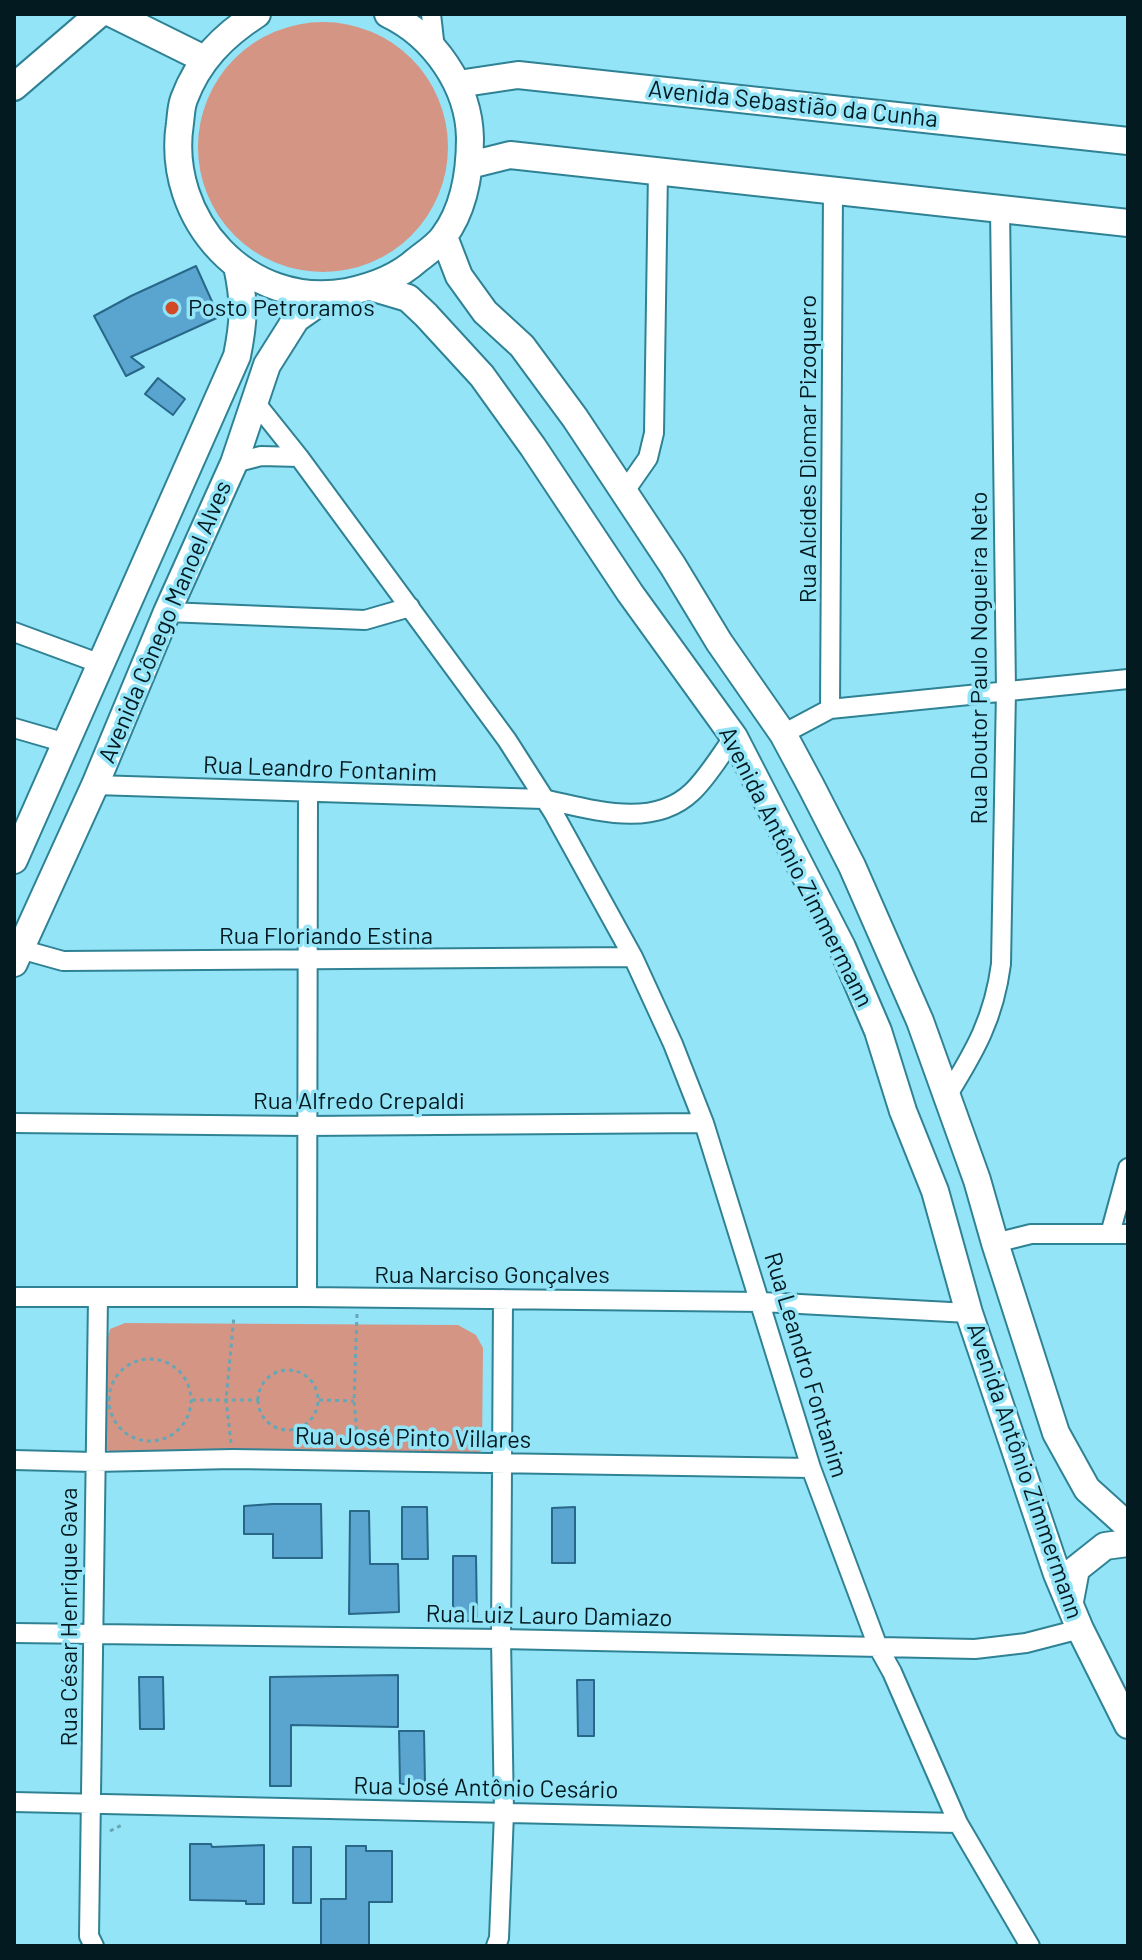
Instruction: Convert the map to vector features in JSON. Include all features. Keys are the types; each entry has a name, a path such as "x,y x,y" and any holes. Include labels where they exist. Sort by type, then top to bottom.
{"street":[{"path":"14,87 99,14"},
{"path":"113,14 204,59"},
{"path":"257,14 228,33 204,59 183,101 176,147 183,193 205,234 237,266 276,286 330,295 371,287 408,269 444,237 460,205 470,165 470,123 458,84 435,49 405,22 388,14"},
{"path":"431,14 435,49"},
{"name":"Avenida Sebastião da Cunha","path":"458,84 518,75 1128,141"},
{"path":"470,165 510,155 1128,223"},
{"path":"625,491 648,458 654,433 658,171"},
{"name":"Rua Alcídes Diomar Pizoquero","path":"830,709 833,189"},
{"name":"Rua Doutor Paulo Nogueira Neto","path":"947,1096 986,1028 1001,964 1006,691 1000,208"},
{"name":"Avenida Antônio Zimmermann","path":"444,237 459,276 485,312 522,346 625,491 719,642 783,734 852,866 920,1021 977,1180 1056,1433 1087,1489 1128,1526"},
{"name":"Avenida Cônego Manoel Alves","path":"14,860 237,356 243,327 244,299 237,266"},
{"name":"Avenida Antônio Zimmermann","path":"371,287 408,298 482,376 542,459 630,593 734,737 842,947 878,1031 903,1111 935,1191 969,1313 1052,1561 1080,1629 1120,1699 1128,1725"},
{"name":"Avenida Cônego Manoel Alves","path":"17,956 95,785 167,612 234,463 267,365 296,319 330,295"},
{"name":"Rua Leandro Fontanim","path":"255,402 500,729 553,812 633,957 673,1044 704,1123 811,1468 878,1647 892,1672 958,1823 1029,1945"},
{"path":"234,463 261,456 299,457"},
{"path":"167,612 365,620 410,607"},
{"path":"14,632 101,664"},
{"path":"783,734 830,709 1128,679"},
{"path":"14,728 66,743"},
{"name":"Rua Leandro Fontanim","path":"95,785 543,799 613,814 664,811 693,792 734,737"},
{"path":"307,1297 308,793"},
{"name":"Rua Floriando Estina","path":"17,956 63,961 633,957"},
{"name":"Rua Alfredo Crepaldi","path":"14,1123 306,1126 704,1123"},
{"path":"995,1243 1031,1234 1119,1234 1128,1168"},
{"name":"Rua Narciso Gonçalves","path":"14,1297 762,1302 969,1313"},
{"name":"Rua César Henrique Gava","path":"89,1943 98,1298"},
{"path":"499,1943 504,1813 501,1639 503,1299"},
{"name":"Rua José Pinto Villares","path":"14,1460 360,1460 811,1468"},
{"path":"1070,1601 1076,1569 1105,1546 1128,1543"},
{"name":"Rua Luiz Lauro Damiazo","path":"14,1633 975,1649 1026,1643 1080,1629"},
{"name":"Rua José Antônio Cesário","path":"14,1802 958,1823"}],"path":[{"path":"233,1459 226,1400 236,1299"},
{"path":"358,1299 354,1401 360,1460"},
{"path":"150,1358 166,1361 180,1370 192,1400 189,1416 180,1429 166,1438 150,1441 135,1438 121,1429 112,1416 109,1400 112,1384 121,1370 134,1361 150,1358"},
{"path":"288,1370 300,1372 310,1379 319,1400 310,1422 288,1431 276,1428 267,1421 260,1412 258,1400 260,1388 267,1378 288,1370"},
{"path":"192,1400 258,1400"},
{"path":"319,1400 354,1401"},
{"path":"105,1843 110,1830 121,1824 132,1824"}],"shaded area":[{"path":"323,22 359,27 382,37 402,50 420,68 443,111 448,147 443,183 433,206 420,226 402,244 359,267 323,272 287,267 264,257 244,244 226,226 203,183 198,147 203,111 213,88 226,68 244,50 287,27"},
{"path":"125,1323 458,1325 476,1335 483,1348 482,1450 475,1455 112,1453 106,1449 104,1438 107,1341 110,1329"}],"building":[{"name":"Posto Petroramos","path":"196,266 219,317 131,357 144,367 126,376 94,316"},
{"path":"158,378 185,399 173,415 145,394"},
{"path":"321,1504 322,1558 273,1558 273,1534 244,1534 244,1506"},
{"path":"402,1507 427,1507 428,1559 402,1559"},
{"path":"575,1507 575,1563 552,1563 552,1508"},
{"path":"350,1511 369,1511 370,1564 398,1564 399,1612 349,1614"},
{"path":"453,1556 476,1556 477,1621 453,1621"},
{"path":"398,1675 398,1727 291,1725 291,1786 270,1786 270,1677"},
{"path":"139,1677 163,1677 164,1729 140,1729"},
{"path":"577,1680 594,1680 594,1736 578,1736"},
{"path":"399,1731 424,1731 425,1784 400,1784"},
{"path":"190,1844 211,1844 212,1847 264,1845 264,1904 190,1900"},
{"path":"346,1846 366,1846 366,1851 392,1851 392,1902 369,1902 369,1946 321,1946 321,1899 346,1899"},
{"path":"293,1847 311,1847 311,1903 293,1903"}],"place":[{"name":"Posto Petroramos","path":"172,308"}]}
